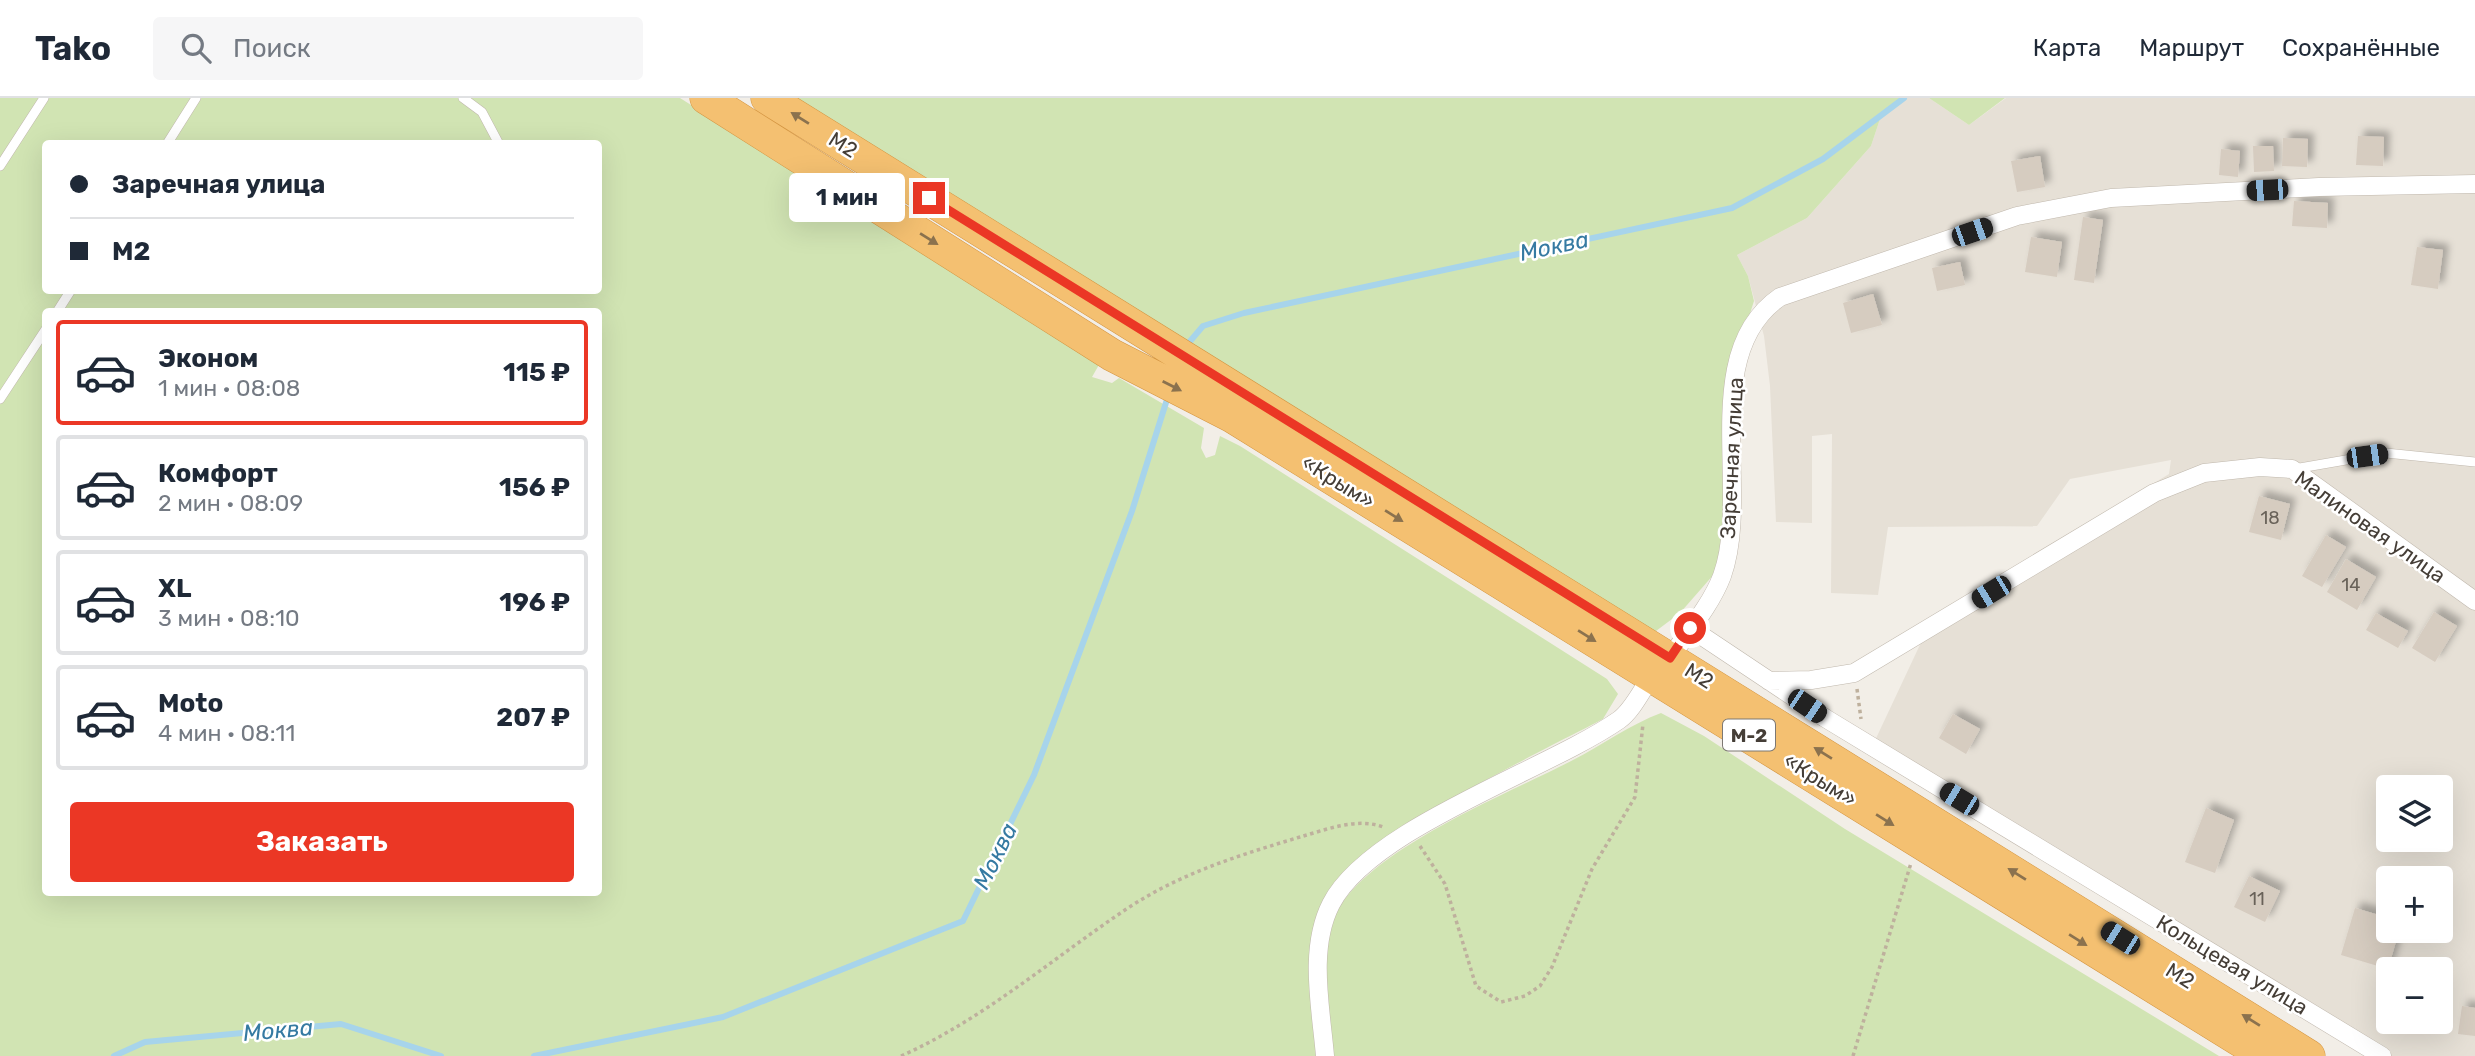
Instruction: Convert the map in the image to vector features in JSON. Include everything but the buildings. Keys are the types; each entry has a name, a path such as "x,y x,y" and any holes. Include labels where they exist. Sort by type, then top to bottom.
{"highway":[{"name":"«Крым»","path":"706,98 1112,355 1231,416 2265,1056"},
{"name":"М2","path":"767,98 1661,668 2309,1056"}],"street":[{"name":"Заречная улица","path":"1325,1056 1318,971 1322,933 1330,905 1347,879 1404,836 1622,719 1690,628 1722,576 1730,531 1733,394 1745,336 1763,308 1780,297 2017,216 2111,198 2319,187 2475,184"},
{"name":"Малиновая улица","path":"1769,681 1811,680 1854,673 2154,493 2204,473 2260,467 2292,469 2475,601"},
{"name":"Кольцевая улица","path":"1690,628 1864,742 2382,1056"}],"lane":[{"path":"0,166 44,98"},
{"path":"170,140 197,98"},
{"path":"463,98 481,112 497,140"},
{"path":"0,399 42,335"},
{"path":"2292,469 2386,453 2475,462"}],"path":[{"path":"1854,673 1864,742"},
{"path":"1853,1056 1917,840"}],"shaded area":[{"path":"1904,98 1929,98 1969,125 2006,98 2475,98 2475,1056 2382,1056 1871,749 1933,617 2169,474 2171,460 2070,479 2037,526 1888,527 1878,595 1831,593 1832,434 1812,436 1812,523 1776,522 1770,386 1764,336 1748,276 1737,255 1807,218 1871,146 1882,113"}],"green space":[{"path":"0,98 680,98 1100,363 1092,377 1112,383 1119,378 1204,428 1201,448 1206,458 1215,455 1220,436 1240,446 1607,679 1618,694 1603,719 1495,775 1409,825 1371,851 1342,876 1325,898 1317,931 1316,952 1320,1056 0,1056"},
{"path":"768,98 1904,98 1882,113 1871,146 1807,218 1737,255 1748,276 1754,301 1743,335 1727,531 1715,573 1680,613 1656,631 1632,633"},
{"path":"1929,98 2005,98 1969,125"},
{"path":"1661,713 1704,736 1845,829 2219,1056 1333,1056 1325,987 1325,952 1333,919 1349,894 1374,870 1440,827"}],"waterway":[{"name":"Моква","path":"1186,346 1203,326 1244,313 1732,208 1823,159 1904,98"},
{"name":"Моква","path":"534,1056 723,1017 963,921 1034,775 1132,511 1169,393"},
{"name":"Моква","path":"114,1056 145,1042 341,1024 441,1056"}],"route":[{"path":"929,198 1670,658 1690,628"}]}
